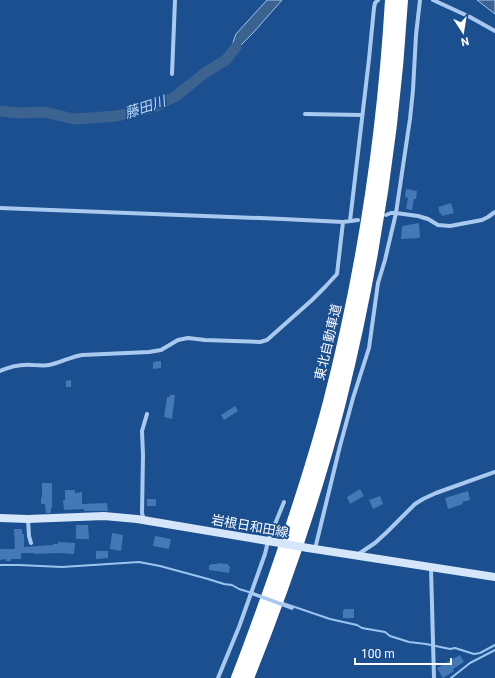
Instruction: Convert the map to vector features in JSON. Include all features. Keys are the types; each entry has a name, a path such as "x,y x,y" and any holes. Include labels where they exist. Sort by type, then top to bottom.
{"highway":[{"name":"東北自動車道","path":"237,678 296,515 329,402 340,356 354,292 380,129 391,0"},
{"name":"東北自動車道","path":"248,678 271,620 307,517 338,411 352,350 382,196 401,27 402,0"}],"main road":[{"name":"岩根日和田線","path":"0,518 28,519 104,516 144,520 311,549 495,577"}],"street":[{"path":"172,74 175,0"},
{"path":"350,221 374,8 375,3 378,0"},
{"path":"311,549 353,398 369,348 378,283 396,213 410,119 420,0"},
{"path":"433,0 470,17 495,31"},
{"path":"305,114 362,115"},
{"path":"0,208 343,222 358,220"},
{"path":"386,215 396,213 418,216 428,219 438,225 450,226 482,220 495,212"},
{"path":"0,371 25,364 41,366 48,365 82,355 150,352 161,350 178,340 188,338 260,342 267,340 325,288 337,274 343,222"},
{"path":"144,520 142,513 144,455 142,431 147,414"},
{"path":"356,555 375,543 415,504 423,499 495,472"},
{"path":"218,678 239,627 284,502"},
{"path":"28,519 28,536 30,543"},
{"path":"431,568 434,678"},
{"path":"251,594 292,608"}],"water":[{"path":"267,0 282,0 253,33 227,59 236,34"},
{"path":"477,0 495,0 495,14"}],"building":[{"path":"406,189 417,191 412,210 406,209 408,198 405,197"},
{"path":"451,203 454,213 442,216 438,207"},
{"path":"419,223 420,238 401,239 402,226"},
{"path":"161,361 161,368 153,369 153,362"},
{"path":"71,380 71,387 66,387 66,381"},
{"path":"170,395 175,395 172,419 164,417 167,397 170,397"},
{"path":"235,406 238,411 224,420 221,415"},
{"path":"42,483 52,483 51,513 46,513 45,504 41,504"},
{"path":"360,489 364,496 350,504 347,497"},
{"path":"65,490 75,490 75,493 82,492 82,504 107,503 108,511 84,511 84,509 64,510 63,500 65,500"},
{"path":"468,491 470,500 448,509 445,498"},
{"path":"380,496 383,504 373,509 369,500"},
{"path":"147,499 156,499 156,506 147,506"},
{"path":"76,525 88,525 89,539 76,539"},
{"path":"14,529 22,529 22,534 24,534 24,547 53,545 58,544 58,542 75,543 74,554 21,553 21,559 11,559 11,561 6,561 6,559 0,560 0,549 15,549"},
{"path":"112,533 123,535 121,551 110,549"},
{"path":"155,536 171,539 169,549 153,546"},
{"path":"96,551 108,551 108,558 96,559"},
{"path":"217,563 228,564 228,566 230,566 229,573 209,570 209,565"},
{"path":"344,609 354,609 354,618 343,618"},
{"path":"460,655 464,662 443,678 437,668"}],"waterway":[{"name":"藤田川","path":"0,111 19,113 44,112 74,119 117,116 155,107 176,96 206,72 226,60 236,47"},
{"path":"0,565 62,567 139,562 232,585 252,593"},
{"path":"283,603 330,619 357,625 362,628 385,632 390,636 409,642 450,649 455,648 474,654 480,653 495,645"},
{"path":"451,678 470,663 495,650"}]}
